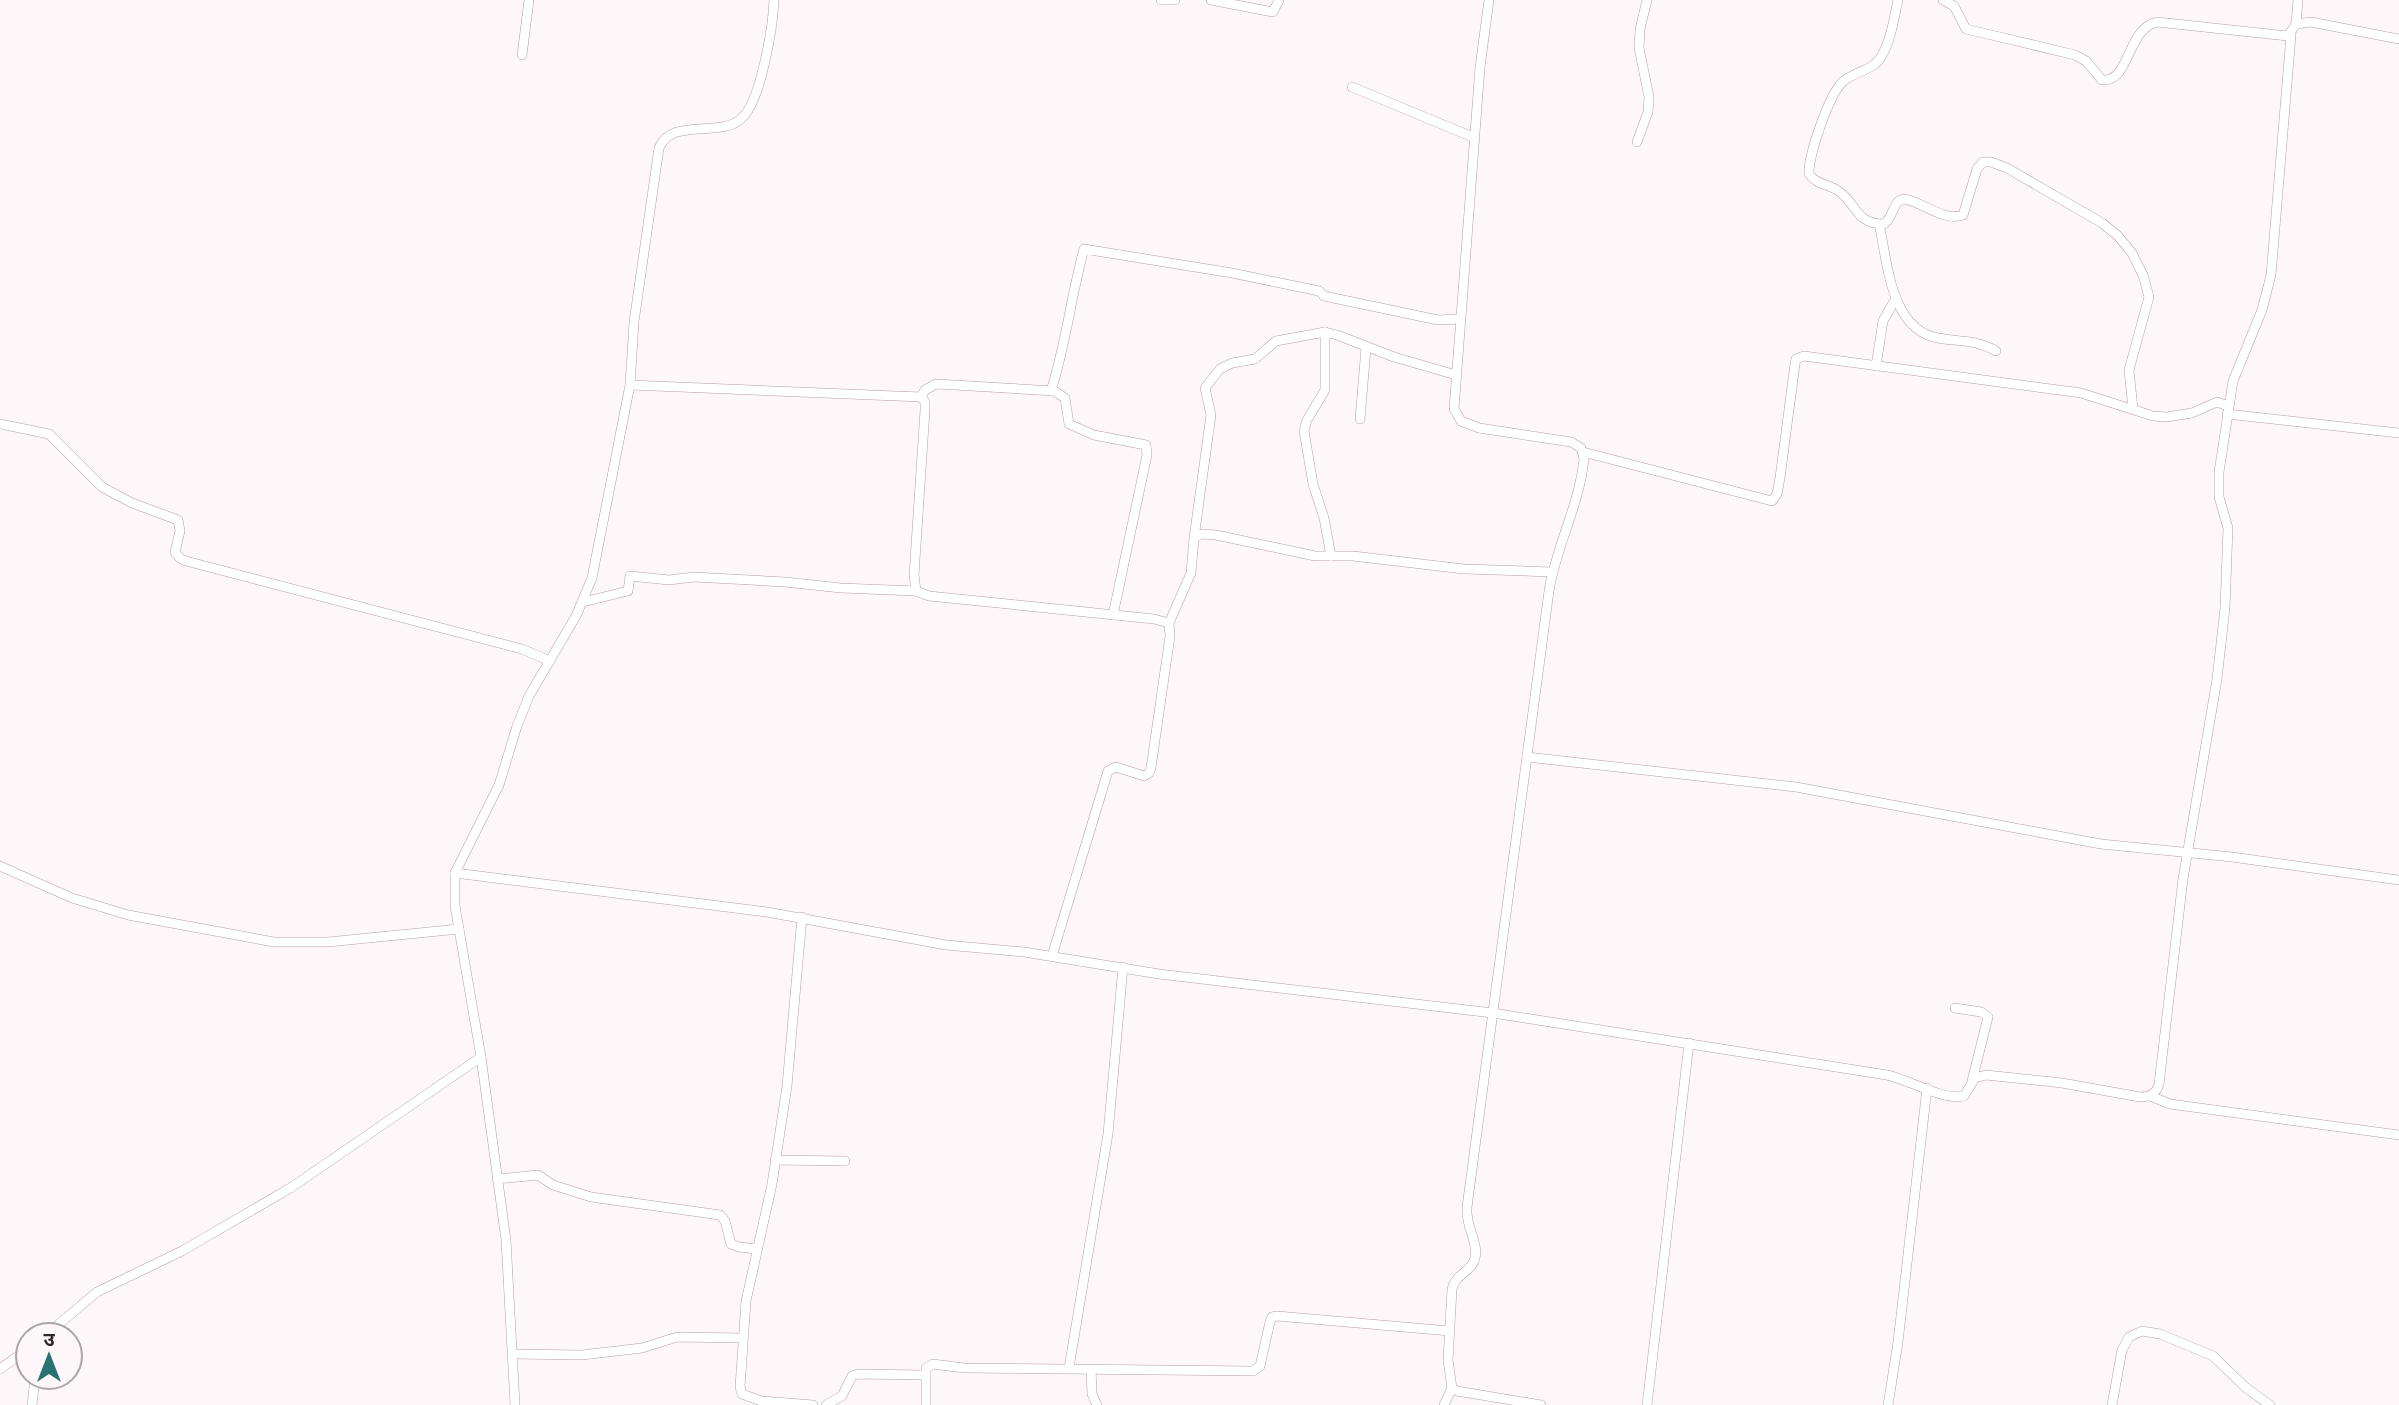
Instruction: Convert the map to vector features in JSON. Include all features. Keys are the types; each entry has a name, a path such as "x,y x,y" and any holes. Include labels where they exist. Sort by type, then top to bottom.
{"street":[{"path":"522,55 529,0"},
{"path":"515,1405 506,1240 481,1057 455,906 455,873 499,785 520,718 530,696 583,603 595,564 630,385 634,322 659,148 666,136 672,133 720,127 735,123 746,114 768,50 774,0"},
{"path":"1161,0 1175,0"},
{"path":"1211,0 1273,12 1279,0"},
{"path":"1444,1405 1452,1388 1449,1372 1453,1282 1475,1259 1475,1245 1467,1224 1466,1207 1552,572 1570,521 1583,464 1583,452 1579,445 1479,428 1461,421 1454,409 1480,67 1489,0"},
{"path":"1637,142 1648,112 1649,97 1639,48 1640,29 1647,0"},
{"path":"1898,0 1888,42 1881,57 1872,66 1844,80 1833,94 1808,166 1809,174 1813,179 1840,191 1861,217 1879,224 1887,222 1896,204 1905,199 1959,218 1966,209 1979,164 1991,162 2007,168 2102,223 2126,243 2148,289 2148,306 2129,370 2133,409"},
{"path":"1943,0 1954,6 1966,29 2081,58 2102,80 2108,81 2116,76 2142,29 2150,23 2291,35"},
{"path":"2150,1096 2157,1090 2160,1077 2187,853 2218,669 2225,608 2228,528 2218,481 2227,410 2235,374 2262,310 2271,275 2291,35 2296,24 2298,0"},
{"path":"2296,24 2311,22 2399,39"},
{"path":"1352,87 1475,138"},
{"path":"1879,224 1896,298 1906,320 1921,332 1942,339 1980,342 1996,351"},
{"path":"1051,391 1062,358 1084,249 1232,273 1438,320 1460,319"},
{"path":"1876,366 1883,321 1896,298"},
{"path":"1052,956 1108,771 1116,767 1144,776 1151,768 1170,623 1191,573 1211,415 1205,393 1208,382 1226,365 1255,359 1276,341 1325,332 1337,334 1366,348 1456,375"},
{"path":"1325,332 1325,390 1307,420 1304,431 1313,484 1324,518 1331,556"},
{"path":"1360,419 1366,348"},
{"path":"1583,452 1772,501 1777,494 1780,478 1796,359 1804,355 2081,393 2153,416 2192,413 2217,402 2227,410 2399,433"},
{"path":"920,397 925,390 936,384 1051,391 1065,398 1069,424 1102,437 1142,443 1147,449 1113,615"},
{"path":"630,385 920,397 925,402 925,410 914,575 916,592"},
{"path":"0,424 49,434 102,487 132,503 178,520 180,531 175,552 180,558 522,649 550,661"},
{"path":"1194,538 1201,534 1216,534 1310,555 1364,557 1464,569 1552,572"},
{"path":"583,603 628,591 629,576 669,580 694,578 916,592 929,596 1170,623"},
{"path":"1527,757 1807,788 2101,844 2232,857 2399,880"},
{"path":"0,866 72,898 128,915 274,942 327,942 459,929"},
{"path":"455,873 802,917 946,945 997,948 1208,980 1493,1013 1887,1074 1940,1094 1961,1098 1972,1081 1988,1017 1981,1012 1955,1008"},
{"path":"802,917 788,1075 771,1192 746,1301 740,1374 742,1394 753,1400 775,1404 813,1405"},
{"path":"1069,1368 1108,1134 1123,967"},
{"path":"1647,1405 1689,1043"},
{"path":"63,1321 97,1292 182,1251 285,1191 481,1057"},
{"path":"1972,1081 1986,1075 2062,1083 2140,1097 2150,1096 2170,1104 2399,1135"},
{"path":"1888,1405 1898,1342 1927,1088"},
{"path":"775,1160 845,1161"},
{"path":"497,1179 538,1175 553,1185 605,1200 720,1215 725,1221 731,1244 757,1249"},
{"path":"926,1405 926,1368 933,1364 964,1368 1253,1371 1260,1366 1272,1317 1450,1331"},
{"path":"2112,1405 2122,1350 2129,1337 2142,1331 2160,1334 2213,1356 2245,1387 2270,1405"},
{"path":"514,1354 582,1355 642,1348 677,1337 741,1338"},
{"path":"1091,1368 1092,1394 1097,1405"},
{"path":"826,1405 842,1396 852,1376 858,1374 926,1375"},
{"path":"1452,1388 1463,1394 1541,1405"}]}
